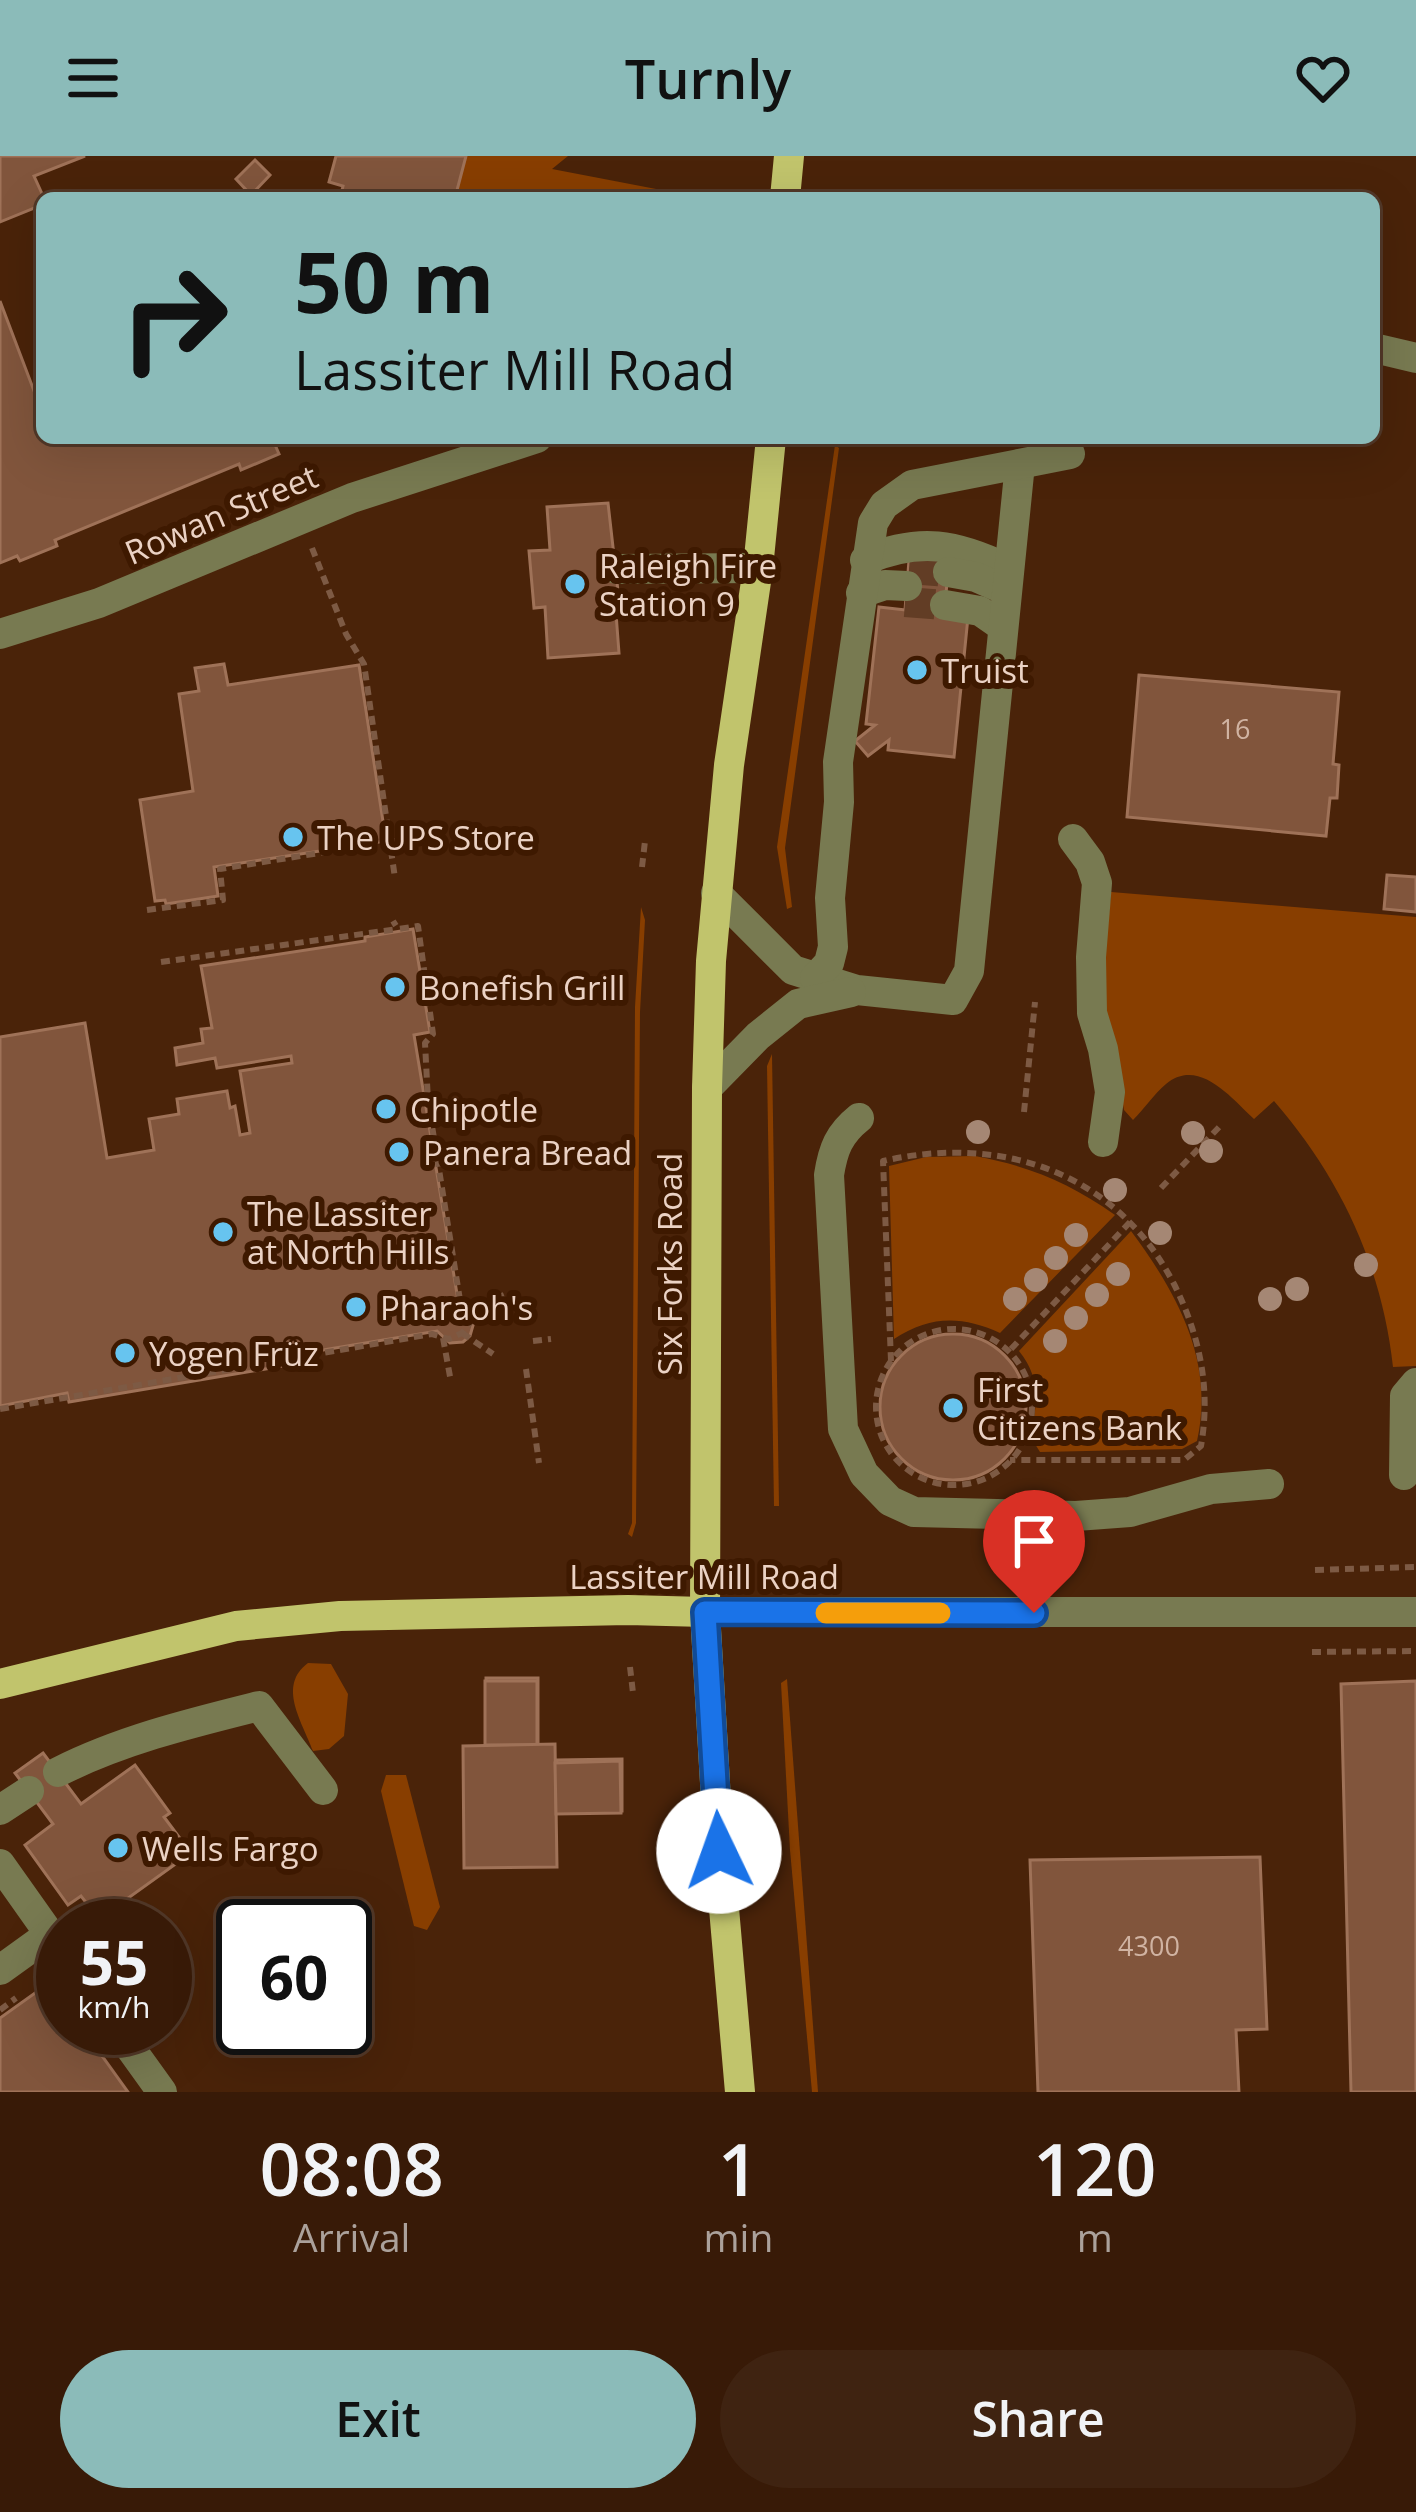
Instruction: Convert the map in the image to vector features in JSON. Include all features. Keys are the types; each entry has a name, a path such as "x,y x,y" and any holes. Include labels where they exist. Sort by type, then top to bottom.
{"main road":[{"path":"786,192 789,156"},
{"name":"Six Forks Road","path":"740,2092 705,1612 707,1088 716,892 728,765 758,568 770,444"},
{"name":"Lassiter Mill Road","path":"0,1684 236,1626 319,1618 705,1612"}],"street":[{"path":"1380,349 1416,358"},
{"name":"Rowan Street","path":"0,634 99,603 352,498 518,444"},
{"path":"815,979 829,963 833,946 830,898 837,781 873,523 898,492 912,485 1070,454"},
{"path":"716,892 781,959 815,979 856,990 953,1000 958,995 969,971 1020,464"},
{"path":"862,584 895,547 915,544 961,552 1005,599"},
{"path":"617,568 758,568"},
{"path":"862,584 895,568 907,586"},
{"path":"946,588 980,611 1005,599"},
{"path":"1072,839 1090,862 1097,884 1091,1013 1110,1092 1103,1142"},
{"path":"707,1088 758,1036 798,1004 856,990"},
{"path":"859,1118 842,1131 829,1175 843,1429 864,1474 890,1502 914,1512 1076,1516 1130,1512 1211,1489 1269,1484"},
{"path":"1404,1475 1405,1396 1416,1383"},
{"name":"Lassiter Mill Road","path":"705,1612 1416,1612"},
{"path":"58,1772 160,1732 259,1706 323,1790"},
{"path":"0,1810 29,1791"},
{"path":"0,1864 36,1915"},
{"path":"0,1970 36,1954"},
{"path":"135,2055 162,2092"}],"path":[{"path":"312,548 346,634 364,664 395,878"},
{"path":"147,910 223,900 220,869 425,836"},
{"path":"642,867 645,841"},
{"path":"0,1408 432,1334 449,1339 470,1323 469,1309 460,1300 428,1101 424,1043 433,1034 418,926 395,925 161,962"},
{"path":"1024,1112 1035,1002"},
{"path":"1161,1188 1222,1124"},
{"path":"940,1485 902,1466 875,1423 876,1399 891,1360 883,1161 967,1151 1053,1170 1132,1220 1186,1308 1206,1386 1202,1446 1184,1460 1010,1460"},
{"path":"1010,1350 1132,1220"},
{"path":"469,1309 504,1295"},
{"path":"891,1360 919,1337 943,1329 970,1331 1010,1350 1033,1397 1022,1444 995,1472"},
{"path":"462,1333 494,1354"},
{"path":"443,1337 451,1382"},
{"path":"533,1341 551,1339"},
{"path":"526,1369 539,1463"},
{"path":"1315,1570 1416,1567"},
{"path":"1312,1652 1416,1651"},
{"path":"630,1667 634,1693"}],"shaded area":[{"path":"466,156 568,156 552,169 672,192 457,192"},
{"path":"835,445 839,448 785,848 792,907 787,909 777,847"},
{"path":"1111,892 1416,917 1416,1366 1393,1367 1379,1294 1354,1225 1319,1160 1274,1101 1254,1119 1214,1084 1190,1075 1166,1084 1133,1120 1124,1110 1102,987"},
{"path":"641,907 645,920 640,1012 636,1523 632,1537 628,1534 632,1523 635,1007"},
{"path":"772,1054 779,1506 774,1506 767,1066"},
{"path":"975,1156 1048,1177 1115,1215 1000,1333 973,1323 947,1321 921,1326 894,1339 889,1166 926,1157"},
{"path":"1131,1231 1188,1329 1201,1383 1197,1441 1182,1449 1040,1452 1030,1436 1034,1381 1019,1351"},
{"path":"308,1663 331,1664 348,1694 344,1736 329,1749 313,1751 295,1704 294,1682"},
{"path":"787,1679 818,2092 812,2092 790,1850 781,1683"},
{"path":"386,1775 406,1775 440,1907 427,1930 414,1926 381,1791"}],"building":[{"path":"0,156 85,156 34,176 41,192 36,192 36,207 0,222"},
{"path":"336,156 466,156 457,192 342,192 343,186 329,182"},
{"path":"255,160 270,175 254,192 236,179"},
{"path":"0,301 36,396 36,444 275,444 279,454 241,470 239,464 55,540 57,546 20,561 17,556 0,563"},
{"name":"Raleigh Fire Station 9","path":"608,503 619,600 615,600 619,653 548,658 545,607 534,608 529,551 550,550 547,507"},
{"path":"910,548 950,552 944,614 905,610"},
{"name":"Truist","path":"879,607 968,617 954,757 888,750 889,740 868,756 855,741 875,725 866,724"},
{"path":"224,664 228,685 359,665 386,841 214,867 218,896 166,904 155,901 140,800 193,791 179,694 199,691 195,668"},
{"path":"1139,675 1339,692 1333,764 1339,765 1337,798 1330,798 1326,836 1127,817"},
{"path":"1387,875 1416,877 1416,912 1384,909"},
{"name":"The Lassiter at North Hills","path":"413,929 430,1032 414,1035 459,1306 474,1322 470,1336 450,1343 437,1331 293,1355 295,1364 69,1402 67,1393 0,1406 0,1037 85,1023 107,1158 154,1150 149,1119 179,1114 177,1099 227,1091 240,1135 250,1133 240,1071 292,1063 291,1056 217,1068 215,1058 177,1065 175,1048 203,1043 201,1029 212,1028 201,966"},
{"name":"First Citizens Bank","path":"953,1334 981,1340 1005,1355 1020,1379 1026,1407 1020,1435 1005,1459 981,1474 953,1480 925,1474 901,1459 886,1435 880,1407 886,1379 901,1355 925,1340"},
{"path":"486,1678 538,1678 538,1742 487,1743"},
{"path":"485,1681 537,1681 537,1745 485,1745"},
{"path":"1416,1681 1416,2092 1351,2092 1341,1684"},
{"path":"555,1744 557,1867 464,1868 463,1746"},
{"path":"43,1753 81,1804 135,1765 170,1813 164,1817 191,1853 127,1899 64,1899 25,1845 53,1824 15,1773"},
{"path":"622,1759 622,1811 557,1811 557,1760"},
{"path":"620,1761 621,1813 556,1814 555,1763"},
{"path":"1260,1857 1267,2029 1236,2030 1239,2092 1038,2092 1030,1860"},
{"path":"36,1992 36,2055 101,2055 128,2092 0,2092 0,2018"}],"tunnel":[{"path":"909,569 948,572"},
{"path":"905,602 945,605"}],"slow traffic":[{"path":"826,1613 940,1613"}],"place":[{"name":"Raleigh Fire Station 9","path":"575,584"},
{"name":"Truist","path":"917,670"},
{"name":"The UPS Store","path":"293,837"},
{"name":"Bonefish Grill","path":"395,987"},
{"name":"Chipotle","path":"386,1109"},
{"name":"Panera Bread","path":"399,1152"},
{"name":"The Lassiter at North Hills","path":"223,1232"},
{"name":"Pharaoh's","path":"356,1307"},
{"name":"Yogen Früz","path":"125,1353"},
{"name":"First Citizens Bank","path":"953,1408"},
{"name":"Wells Fargo","path":"118,1848"}],"route":[{"path":"719,1851 705,1612 1034,1613"}]}
